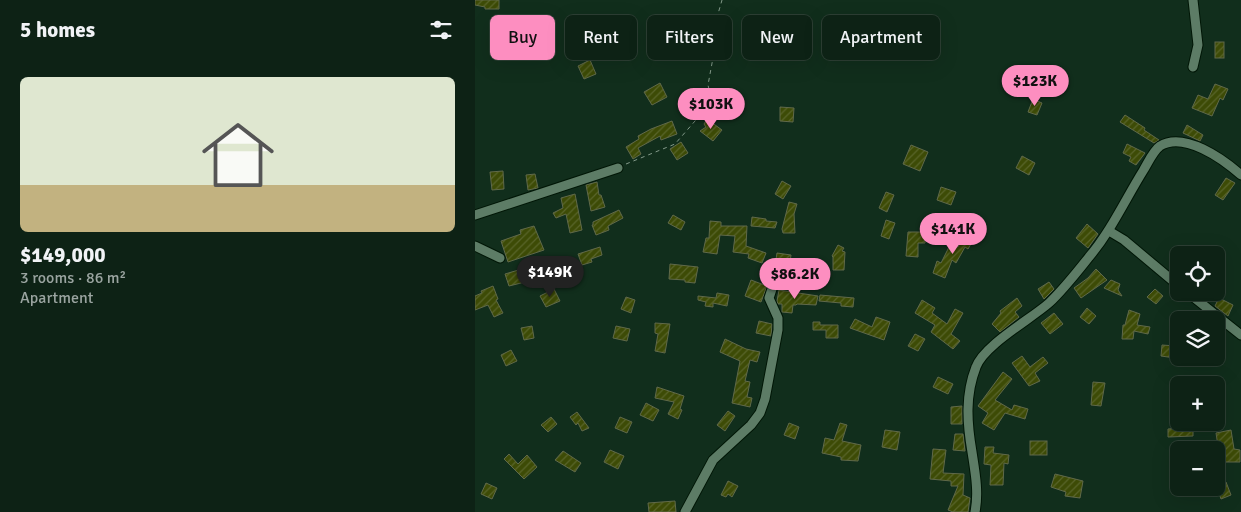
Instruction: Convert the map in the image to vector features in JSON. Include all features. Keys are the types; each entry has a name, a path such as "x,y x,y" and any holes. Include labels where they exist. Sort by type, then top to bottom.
{"street":[{"path":"1193,0 1198,45 1193,67"},
{"path":"975,512 977,503 976,485 967,405 977,364 989,349 1050,302 1090,256 1109,231 1137,181 1159,147 1170,143 1182,142 1193,144 1233,168 1241,175"},
{"path":"475,215 618,168"},
{"path":"1109,231 1124,240 1170,278"},
{"path":"475,246 500,258"},
{"path":"685,512 713,460 751,425 760,413 765,399 778,330 778,318 769,298 772,289"},
{"path":"1198,301 1241,335"}],"path":[{"path":"618,168 675,144 695,121 711,98 708,85 715,47 714,28 723,0"}],"building":[{"path":"475,0 499,0 499,9 485,9 485,7 475,5"},
{"path":"1215,42 1224,42 1224,58 1215,58"},
{"path":"590,60 596,74 584,79 578,66"},
{"path":"660,83 667,97 652,105 644,92"},
{"path":"1215,84 1228,89 1223,100 1220,98 1212,116 1192,108 1198,95 1208,99"},
{"path":"721,93 735,96 732,111 717,108"},
{"path":"1033,99 1042,103 1037,115 1028,112"},
{"path":"780,107 794,108 793,122 780,121"},
{"path":"1125,115 1159,140 1154,143 1120,122"},
{"path":"707,119 722,130 713,141 700,131 706,127 704,124"},
{"path":"672,121 677,134 661,140 660,136 638,148 641,154 633,159 626,147 639,139 638,136"},
{"path":"1187,125 1203,135 1200,141 1183,133"},
{"path":"681,142 688,153 677,160 670,149"},
{"path":"1127,144 1145,153 1136,165 1129,161 1131,157 1123,153"},
{"path":"911,145 928,152 920,171 903,164"},
{"path":"1022,156 1035,163 1029,175 1016,168"},
{"path":"503,171 504,189 492,190 490,172"},
{"path":"535,174 538,188 528,190 526,175"},
{"path":"1226,178 1235,183 1223,200 1215,195"},
{"path":"782,181 791,186 783,199 775,194"},
{"path":"597,182 599,195 601,195 605,207 591,211 586,185"},
{"path":"941,187 956,192 951,205 937,200"},
{"path":"886,192 894,195 887,212 879,208"},
{"path":"575,194 582,230 570,233 566,214 556,218 553,213 563,208 561,198"},
{"path":"789,202 797,204 794,214 795,233 783,233 782,229"},
{"path":"619,210 623,218 608,226 609,230 596,235 592,225 593,222"},
{"path":"673,215 685,222 681,230 668,223"},
{"path":"752,217 777,222 775,228 751,226"},
{"path":"886,220 895,223 889,239 881,236"},
{"path":"710,221 721,222 721,226 747,226 746,246 766,253 762,263 748,258 749,254 733,252 735,236 720,235 717,254 703,252 706,238 709,238"},
{"path":"1087,224 1098,234 1088,248 1076,238"},
{"path":"534,226 544,250 508,262 501,241 521,234 520,230"},
{"path":"908,232 926,232 925,243 918,243 918,257 906,256"},
{"path":"966,232 975,237 968,249 965,247 956,263 952,260 945,278 933,273 937,261 941,263 951,243 958,247"},
{"path":"838,245 844,248 842,251 845,252 844,270 833,270 832,256"},
{"path":"600,247 602,255 591,259 592,262 582,265 578,254"},
{"path":"777,253 791,255 789,269 775,266"},
{"path":"562,258 566,272 555,275 551,261"},
{"path":"670,264 698,267 695,283 669,279"},
{"path":"522,269 525,282 509,286 505,274"},
{"path":"1096,269 1107,280 1081,298 1074,288 1088,278"},
{"path":"751,280 767,286 761,302 745,296"},
{"path":"1111,280 1120,284 1118,290 1122,296 1104,288"},
{"path":"1049,282 1054,289 1044,299 1038,289"},
{"path":"493,286 498,299 496,300 503,313 494,317 488,305 475,310 475,296"},
{"path":"554,289 560,301 546,307 540,296"},
{"path":"1155,289 1163,296 1156,304 1147,297"},
{"path":"779,290 818,296 816,305 797,304 793,305 792,313 782,312 782,304 778,304 777,301"},
{"path":"717,293 729,295 727,306 713,303 713,307 705,306 706,302 698,300 698,296 716,298"},
{"path":"820,295 854,298 853,307 841,306 841,303 819,301"},
{"path":"626,297 635,300 631,313 621,309"},
{"path":"1017,298 1022,306 1015,312 1019,317 1000,332 992,324 1001,313 1000,311"},
{"path":"922,300 935,308 932,313 947,324 955,309 963,313 951,334 960,341 953,349 931,332 935,325 915,313"},
{"path":"1218,301 1225,301 1233,305 1228,316 1225,311 1222,311 1215,306"},
{"path":"1087,308 1096,316 1089,324 1080,317"},
{"path":"1129,310 1140,314 1137,325 1150,327 1148,334 1134,331 1133,339 1122,339 1123,325 1125,325"},
{"path":"1054,313 1063,324 1050,334 1041,323"},
{"path":"876,317 890,322 884,340 850,328 855,319 872,327"},
{"path":"759,321 772,324 771,336 756,333"},
{"path":"813,322 820,322 820,325 838,325 838,338 826,338 826,330 813,330"},
{"path":"655,323 670,324 665,353 655,351 658,334 655,333"},
{"path":"532,326 534,338 524,340 521,328"},
{"path":"616,326 630,329 627,341 613,338"},
{"path":"915,334 925,339 918,351 908,346"},
{"path":"725,339 746,349 760,352 757,362 750,360 745,381 750,382 747,397 752,398 750,407 732,403 740,361 720,352"},
{"path":"1162,345 1170,346 1170,357 1161,356"},
{"path":"511,350 517,361 506,366 501,355"},
{"path":"1022,356 1030,367 1043,357 1048,363 1035,373 1040,381 1029,386 1012,363"},
{"path":"1003,372 1012,379 995,400 1012,410 1014,405 1028,409 1025,419 1005,413 994,430 982,423 988,413 978,406"},
{"path":"938,377 953,384 948,394 933,387"},
{"path":"1093,382 1105,383 1101,406 1091,405"},
{"path":"657,387 684,396 680,409 682,410 678,419 668,414 674,402 655,398"},
{"path":"646,403 659,410 653,421 640,415"},
{"path":"962,406 962,424 951,424 951,407"},
{"path":"728,411 735,416 725,431 717,425"},
{"path":"577,412 589,428 582,431 578,423 576,425 570,417"},
{"path":"551,417 557,424 548,432 541,425"},
{"path":"620,417 632,422 627,433 615,428"},
{"path":"789,423 799,427 795,439 784,435"},
{"path":"840,423 847,425 842,441 861,445 858,461 841,460 841,457 822,453 825,438 834,440"},
{"path":"1168,429 1170,429 1170,431 1193,431 1193,436 1168,437"},
{"path":"885,430 900,432 897,450 882,447"},
{"path":"1231,430 1234,449 1240,450 1240,462 1225,462 1225,441 1217,441 1216,433"},
{"path":"955,434 963,434 965,451 953,450"},
{"path":"1030,441 1047,441 1047,455 1030,455"},
{"path":"985,447 994,447 993,453 1009,455 1008,464 1004,463 1003,485 990,485 991,465 984,464"},
{"path":"933,449 946,450 943,473 964,474 963,495 970,498 968,512 948,510 958,486 951,486 951,481 930,479"},
{"path":"610,450 624,456 618,469 604,462"},
{"path":"563,451 581,463 575,472 555,460"},
{"path":"509,454 518,464 527,455 537,467 524,479 504,459"},
{"path":"1055,474 1083,481 1080,498 1065,496 1066,492 1051,487"},
{"path":"728,481 738,486 732,497 728,494 726,497 721,495"},
{"path":"1225,482 1231,495 1221,499 1220,496 1225,496"},
{"path":"486,483 497,488 492,499 481,494"},
{"path":"675,501 676,512 649,512 648,503"}]}
